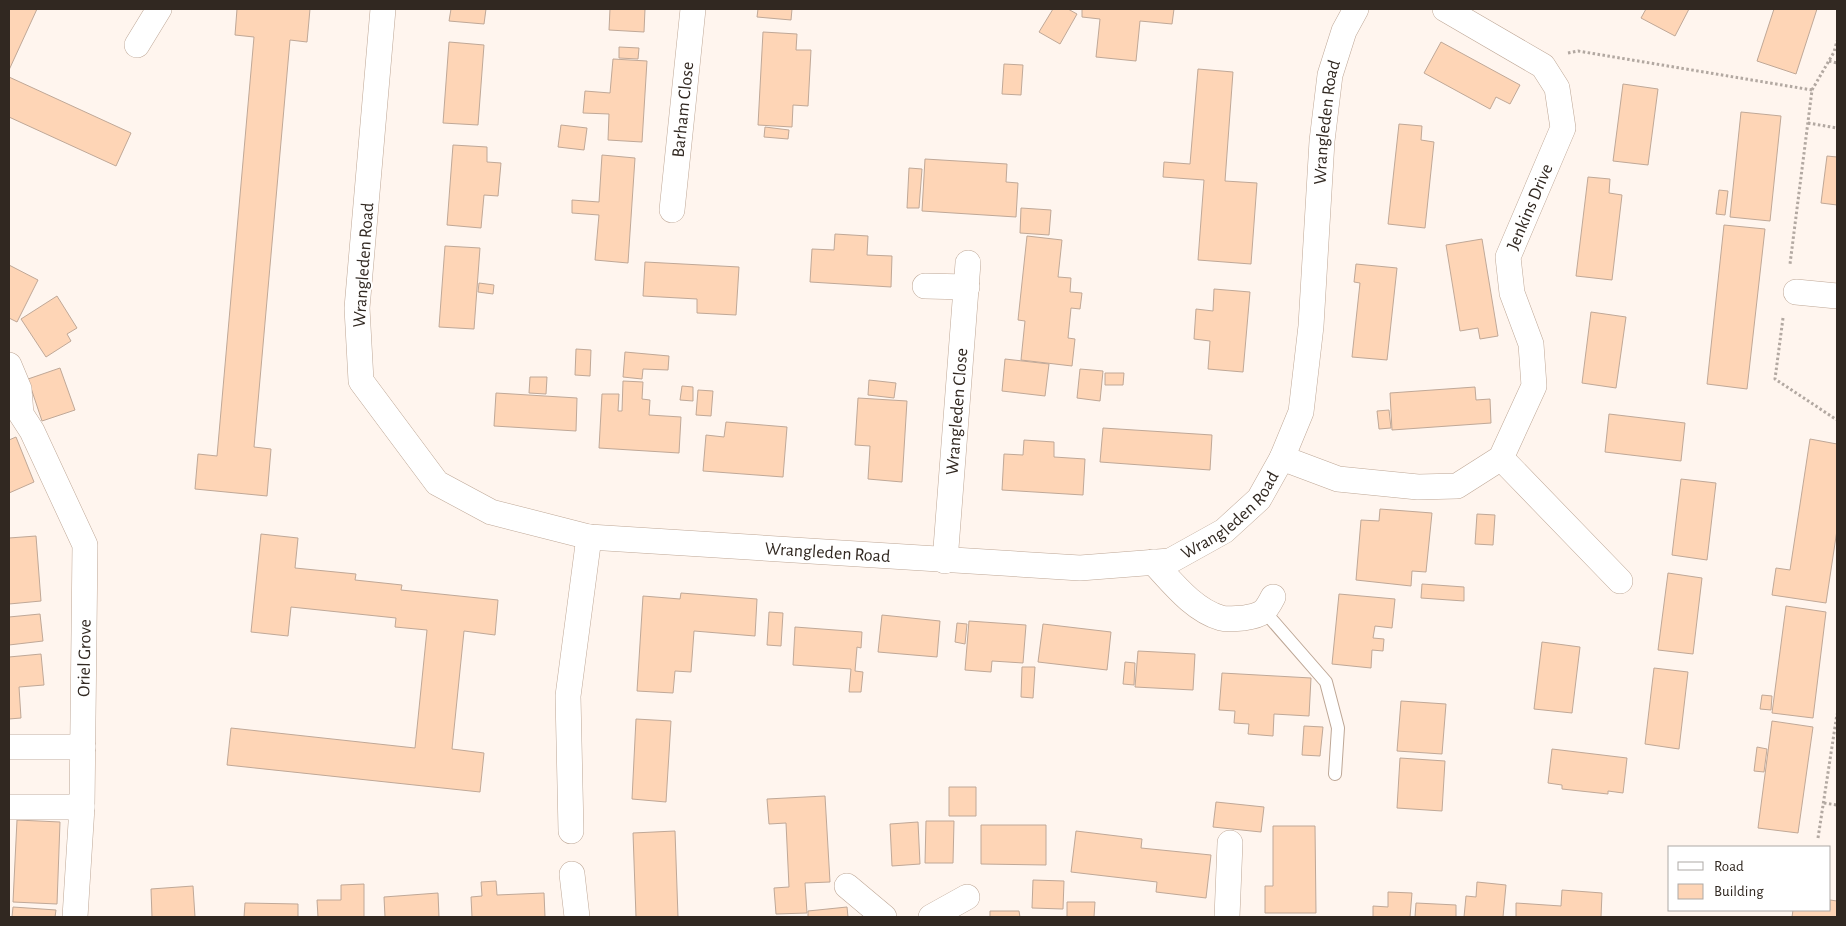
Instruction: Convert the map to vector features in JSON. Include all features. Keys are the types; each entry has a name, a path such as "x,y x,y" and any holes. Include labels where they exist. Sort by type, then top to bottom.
{"street":[{"path":"137,45 159,9"},
{"name":"Wrangleden Road","path":"383,9 357,308 361,381 437,483 491,512 589,537 945,561 1080,568 1170,561 1224,531 1259,499 1282,458 1301,412 1310,326 1322,140 1330,75 1344,31 1356,9"},
{"name":"Barham Close","path":"672,210 693,9"},
{"name":"Jenkins Drive","path":"1445,9 1543,66 1557,88 1563,128 1508,257 1512,292 1531,344 1534,386 1500,458"},
{"name":"Wrangleden Close","path":"925,286 968,275 945,561"},
{"path":"1790,291 1837,296"},
{"path":"9,365 19,390 15,418"},
{"name":"Oriel Grove","path":"15,418 32,431 85,546 82,807 75,917"},
{"path":"1282,458 1338,478 1428,486 1456,486 1500,458 1620,581"},
{"path":"571,831 568,696 589,537"},
{"path":"1153,562 1200,608 1221,618 1254,616 1269,605"},
{"path":"9,748 83,747"},
{"path":"9,807 82,807"},
{"path":"1227,917 1230,843"},
{"path":"572,874 577,917"},
{"path":"847,886 884,917"},
{"path":"931,917 967,897"}],"lane":[{"path":"1269,605 1326,682 1338,728 1335,774"}],"path":[{"path":"1837,41 1829,61 1812,90 1790,291 1775,379 1837,420"},
{"path":"1536,62 1578,51 1812,90"},
{"path":"1829,61 1837,63"},
{"path":"1808,123 1837,128"},
{"path":"1818,838 1837,714"},
{"path":"1824,803 1837,805"}],"building":[{"path":"9,9 37,9 9,70"},
{"path":"237,9 310,9 307,42 290,40 254,447 271,449 267,496 195,489 198,454 217,456 254,37 235,35"},
{"path":"451,9 486,9 484,24 449,21"},
{"path":"610,9 645,9 644,32 609,30"},
{"path":"758,9 792,9 791,20 757,17"},
{"path":"1053,9 1068,9 1077,14 1060,44 1039,32"},
{"path":"1082,9 1174,9 1172,24 1140,21 1136,61 1096,57 1100,19 1082,17"},
{"path":"1646,9 1689,9 1675,36 1641,18"},
{"path":"1774,9 1817,9 1796,74 1757,61"},
{"path":"763,32 797,34 796,50 811,50 808,106 793,105 792,127 758,125"},
{"path":"449,42 484,45 478,125 443,123"},
{"path":"1441,42 1520,85 1510,104 1496,97 1490,109 1424,73"},
{"path":"619,47 639,48 638,59 619,58"},
{"path":"613,59 647,61 642,142 608,140 609,114 583,113 585,91 610,93"},
{"path":"1004,64 1023,65 1021,95 1002,94"},
{"path":"1198,69 1233,72 1225,181 1257,183 1251,264 1198,260 1204,180 1163,177 1164,162 1190,164"},
{"path":"9,77 131,133 116,166 9,117"},
{"path":"1623,84 1658,89 1648,165 1613,161"},
{"path":"1741,112 1781,116 1770,221 1730,217"},
{"path":"1399,124 1422,126 1421,140 1434,142 1425,228 1388,224"},
{"path":"561,125 587,128 584,150 558,147"},
{"path":"765,127 789,130 788,139 764,137"},
{"path":"453,145 487,147 487,162 501,163 498,196 484,195 481,228 447,225"},
{"path":"602,155 635,158 628,263 595,260 599,215 572,213 572,200 599,202"},
{"path":"1827,156 1837,157 1837,205 1821,203"},
{"path":"925,159 1007,164 1006,182 1018,183 1016,217 922,211"},
{"path":"909,168 922,169 919,208 907,208"},
{"path":"1588,177 1610,179 1609,193 1622,195 1612,280 1576,276"},
{"path":"1719,190 1728,191 1725,215 1716,214"},
{"path":"1021,208 1051,210 1049,235 1020,233"},
{"path":"1724,225 1765,229 1747,389 1707,384"},
{"path":"835,234 868,236 867,255 892,256 891,287 810,282 812,249 834,250"},
{"path":"1027,236 1062,240 1058,277 1071,278 1070,292 1082,293 1080,309 1071,308 1068,338 1075,339 1072,366 1021,360 1025,321 1018,320"},
{"path":"1482,239 1498,336 1480,339 1478,328 1460,331 1446,245"},
{"path":"445,246 480,248 474,329 439,327"},
{"path":"645,262 739,267 736,315 697,313 697,299 643,296"},
{"path":"1356,264 1397,268 1387,360 1352,357 1360,283 1354,282"},
{"path":"9,265 38,280 17,322 9,318"},
{"path":"479,283 494,285 493,294 478,292"},
{"path":"1214,289 1250,292 1243,372 1208,369 1210,341 1194,339 1196,309 1213,311"},
{"path":"57,296 77,328 67,334 71,341 46,357 21,319"},
{"path":"1591,312 1626,317 1616,388 1582,383"},
{"path":"576,349 591,350 590,376 575,375"},
{"path":"625,352 669,356 668,370 643,369 642,379 623,377"},
{"path":"1005,359 1049,364 1045,396 1002,391"},
{"path":"60,368 75,410 42,421 28,379"},
{"path":"1080,369 1103,371 1100,401 1077,398"},
{"path":"1105,373 1124,373 1123,385 1105,385"},
{"path":"530,377 547,377 546,394 529,393"},
{"path":"869,380 896,383 894,398 868,395"},
{"path":"623,381 643,382 642,399 650,400 649,415 681,417 679,453 599,448 602,394 619,394 618,411 622,411"},
{"path":"682,386 693,387 693,401 680,400"},
{"path":"1475,387 1476,400 1490,399 1491,423 1392,430 1390,393"},
{"path":"698,390 713,391 711,416 696,415"},
{"path":"496,393 577,398 576,431 494,426"},
{"path":"858,398 907,401 902,482 868,479 870,446 855,445"},
{"path":"1389,410 1391,428 1379,429 1377,411"},
{"path":"1609,414 1685,423 1681,461 1605,452"},
{"path":"726,422 787,427 783,477 703,471 706,435 724,437"},
{"path":"1103,428 1212,435 1210,470 1100,462"},
{"path":"16,437 34,482 9,493 9,440"},
{"path":"1810,439 1837,444 1837,530 1826,603 1772,595 1776,568 1790,570"},
{"path":"1024,440 1054,442 1054,457 1085,459 1083,495 1002,490 1004,454 1023,455"},
{"path":"1681,479 1716,483 1707,560 1672,555"},
{"path":"1380,509 1432,513 1426,572 1412,571 1411,586 1356,580 1361,520 1379,521"},
{"path":"1477,514 1495,515 1493,545 1475,544"},
{"path":"261,534 298,538 295,568 356,574 355,580 402,585 401,590 498,600 495,635 464,631 452,749 484,753 480,792 227,765 231,728 415,748 427,630 395,627 396,618 291,607 288,636 251,632"},
{"path":"36,536 41,601 9,604 9,538"},
{"path":"1668,573 1702,578 1693,654 1658,650"},
{"path":"1422,584 1464,587 1464,601 1421,598"},
{"path":"681,593 757,599 755,636 694,631 691,672 675,671 673,693 637,691 643,596 680,599"},
{"path":"1339,594 1395,599 1392,628 1375,626 1373,638 1384,639 1383,651 1372,650 1371,668 1332,664"},
{"path":"1786,606 1826,612 1813,718 1772,713"},
{"path":"769,612 783,613 781,646 767,645"},
{"path":"40,614 43,641 9,645 9,617"},
{"path":"882,615 940,621 937,657 878,652"},
{"path":"969,621 1026,625 1023,663 992,661 991,672 965,670"},
{"path":"957,623 967,624 965,644 955,642"},
{"path":"1043,624 1111,632 1107,670 1038,662"},
{"path":"795,627 862,632 861,648 857,647 855,671 863,672 861,692 849,692 851,669 793,665"},
{"path":"1542,642 1580,647 1572,713 1534,709"},
{"path":"1138,651 1195,654 1193,690 1135,687"},
{"path":"41,654 44,685 19,687 21,718 9,719 9,657"},
{"path":"1125,662 1135,663 1134,685 1123,684"},
{"path":"1022,667 1035,667 1033,698 1021,697"},
{"path":"1654,668 1688,672 1679,749 1645,744"},
{"path":"1222,673 1311,678 1309,716 1274,714 1273,736 1248,734 1249,724 1234,723 1235,711 1219,710"},
{"path":"1762,695 1772,696 1771,710 1760,709"},
{"path":"1401,701 1446,704 1442,754 1397,751"},
{"path":"636,719 671,721 666,802 632,799"},
{"path":"1772,721 1813,727 1798,833 1758,828"},
{"path":"1304,726 1323,727 1320,756 1302,755"},
{"path":"1757,747 1767,749 1764,772 1754,771"},
{"path":"1552,749 1627,758 1623,793 1608,791 1608,794 1562,789 1562,785 1548,783"},
{"path":"1400,758 1445,761 1442,811 1397,808"},
{"path":"949,787 976,787 976,816 949,816"},
{"path":"825,796 830,882 805,883 807,913 776,914 774,888 789,887 786,823 769,824 767,799"},
{"path":"1216,802 1264,807 1261,832 1213,827"},
{"path":"17,820 60,822 57,904 13,902"},
{"path":"926,821 954,821 953,863 925,863"},
{"path":"918,822 920,864 892,866 890,824"},
{"path":"981,825 1046,825 1046,865 981,864"},
{"path":"1273,826 1315,826 1316,913 1265,913 1265,886 1273,886"},
{"path":"675,831 678,917 636,917 633,833"},
{"path":"1076,831 1142,839 1141,848 1211,855 1206,898 1156,892 1157,882 1071,872"},
{"path":"1033,880 1064,881 1063,909 1032,908"},
{"path":"496,881 497,895 544,893 545,917 472,917 471,897 482,896 481,882"},
{"path":"1477,882 1506,885 1503,917 1464,917 1466,896 1476,897"},
{"path":"364,884 364,917 318,917 317,900 341,900 341,885"},
{"path":"193,886 195,917 152,917 151,889"},
{"path":"1562,890 1602,893 1601,917 1516,917 1516,903 1561,906"},
{"path":"1388,892 1412,893 1410,917 1373,917 1373,906 1388,907"},
{"path":"438,893 439,917 385,917 384,897"},
{"path":"1831,900 1837,901 1837,917 1792,917 1793,911 1831,911"},
{"path":"1067,902 1095,902 1094,917 1067,917"},
{"path":"245,903 298,904 298,917 244,917"},
{"path":"1416,903 1456,905 1456,917 1415,917"},
{"path":"13,907 56,910 55,917 12,917"},
{"path":"847,907 848,917 808,917 808,911"},
{"path":"990,911 1019,911 1020,917 990,917"}]}
